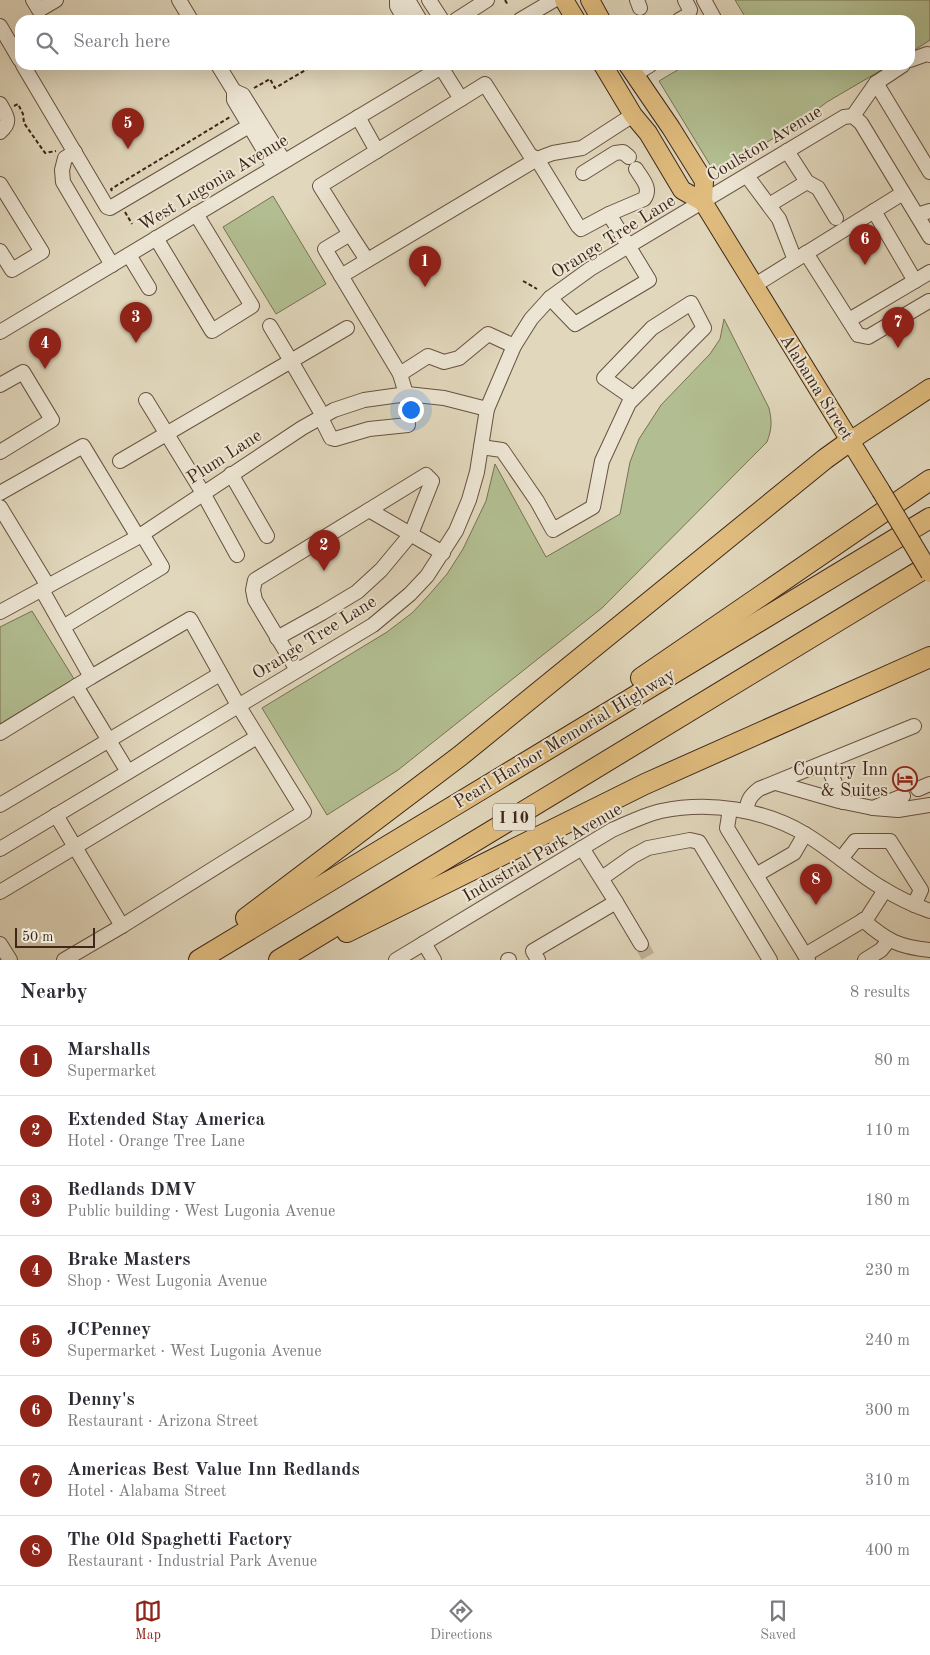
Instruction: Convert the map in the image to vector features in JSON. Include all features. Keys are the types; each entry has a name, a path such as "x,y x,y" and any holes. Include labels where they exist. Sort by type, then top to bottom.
{"highway":[{"path":"191,960 460,756 817,465 850,441"},
{"path":"506,773 636,681 930,480"},
{"name":"Pearl Harbor Memorial Highway","path":"199,960 930,518"},
{"name":"I 10","path":"278,960 930,565"},
{"path":"291,960 645,784 930,657"}],"main road":[{"path":"564,0 573,15"},
{"path":"590,0 598,15"},
{"name":"Alabama Street","path":"606,70 634,115 648,133 682,190 703,202 930,573"},
{"name":"Alabama Street","path":"631,70 671,128 704,181 703,202"},
{"path":"850,441 930,388"}],"street":[{"path":"33,0 39,10 56,0"},
{"path":"179,0 188,15"},
{"path":"397,0 397,6 402,15"},
{"path":"408,0 417,15"},
{"path":"429,0 439,15"},
{"path":"464,15 486,0"},
{"path":"528,15 554,0"},
{"path":"685,0 690,10 688,15"},
{"path":"704,0 712,15"},
{"path":"0,26 15,52"},
{"path":"915,58 930,54"},
{"path":"26,70 70,155 107,207 113,208 249,126"},
{"path":"221,70 234,91 234,100 249,126 279,164"},
{"path":"445,70 461,100"},
{"path":"896,70 876,83 849,116 861,123 903,193 923,213 930,237"},
{"name":"West Lugonia Avenue","path":"0,332 358,117 420,72"},
{"path":"876,83 930,172"},
{"path":"367,260 320,186 485,84 530,155 537,159 581,229 608,214 638,202 647,194 648,188 632,163 622,152 615,153 583,173"},
{"path":"234,91 242,95 279,164"},
{"path":"0,132 6,126 8,120 2,107"},
{"path":"341,276 537,159 553,153 582,148 634,115"},
{"name":"Coulston Avenue","path":"703,202 849,116"},
{"path":"358,117 378,151"},
{"path":"787,151 807,182 818,188 836,218"},
{"path":"70,155 62,170 63,182 112,265"},
{"path":"747,176 779,219 801,256 858,335 868,337 929,301"},
{"path":"769,205 807,182"},
{"path":"0,184 42,252 12,270 0,251"},
{"path":"755,285 903,193"},
{"name":"Orange Tree Lane","path":"0,849 390,613 427,576 444,553 456,531 469,500 487,409 514,346 531,319 550,298 590,269 703,202"},
{"path":"874,211 915,281"},
{"path":"156,238 212,331 252,306 196,214"},
{"path":"550,298 575,324 649,280 608,214"},
{"path":"270,326 322,417 331,438 335,439 369,429 408,425 407,394 400,374 325,248 350,234"},
{"path":"129,254 149,288"},
{"path":"849,320 930,272"},
{"path":"481,447 502,450 537,501 552,530 593,507 602,461 629,403 704,328 691,303 652,328 604,378 633,398"},
{"path":"120,460 347,328"},
{"path":"400,374 428,356 444,362 459,358 488,334 514,346"},
{"path":"0,386 23,372 52,420 0,452"},
{"name":"Plum Lane","path":"0,612 140,536 231,474 322,417 364,400 407,394 444,398 487,409"},
{"path":"146,400 203,493 237,555"},
{"path":"0,493 83,446 162,567 63,627"},
{"path":"231,474 267,536"},
{"path":"277,638 357,592 381,570 410,534 432,482 426,475 255,580 253,590 255,600 277,638 297,670"},
{"path":"0,507 91,677"},
{"path":"368,510 444,553"},
{"path":"0,733 190,619 238,706 304,812 122,926 64,960"},
{"path":"0,806 220,674"},
{"path":"76,686 128,772"},
{"path":"746,811 751,795 759,790 914,726"},
{"path":"0,892 257,736"},
{"path":"826,762 843,802"},
{"path":"776,783 843,802 873,808 898,810 930,805"},
{"path":"873,808 904,796"},
{"name":"Industrial Park Avenue","path":"396,960 612,830 660,811 688,808 746,811 773,819 805,834 885,890 930,912"},
{"path":"730,809 727,828 806,957 867,918 885,890"},
{"path":"56,815 122,926"},
{"path":"756,875 794,853 805,834"},
{"path":"602,878 648,848 690,840 699,842 770,960"},
{"path":"841,859 855,841 890,841 926,889 914,905"},
{"path":"582,848 641,944"},
{"path":"538,960 533,951 616,902"},
{"path":"863,920 882,937 914,954 930,950"},
{"path":"865,960 881,950 889,940"},
{"path":"424,943 434,960"},
{"path":"0,944 10,960"}],"path":[{"path":"505,0 508,4"},
{"path":"250,91 270,79 275,88 306,70"},
{"path":"2,107 18,104 23,114 24,123 45,153 54,150 70,155"},
{"path":"523,282 537,289"}],"green space":[{"path":"735,0 930,0 930,40 915,50 915,15 744,15"},
{"path":"678,70 881,70 827,102 802,121 723,169 717,170 712,168 659,81"},
{"path":"273,196 326,284 276,314 223,227"},
{"path":"724,319 769,408 771,425 767,442 602,608 398,770 327,815 262,708 387,632 412,613 447,574 463,549 486,501 495,464 546,557 620,514 630,462 639,439 661,405 710,354 720,339"},
{"path":"32,611 74,679 0,724 0,627"}],"tunnel":[{"path":"641,944 650,960"}],"place":[{"name":"JCPenney","path":"128,149"},
{"name":"Denny's","path":"865,265"},
{"name":"Marshalls","path":"425,287"},
{"name":"Redlands DMV","path":"136,343"},
{"name":"Americas Best Value Inn Redlands","path":"898,348"},
{"name":"Brake Masters","path":"45,369"},
{"name":"Extended Stay America","path":"324,571"},
{"name":"Country Inn & Suites","path":"905,779"},
{"name":"The Old Spaghetti Factory","path":"816,905"}]}
